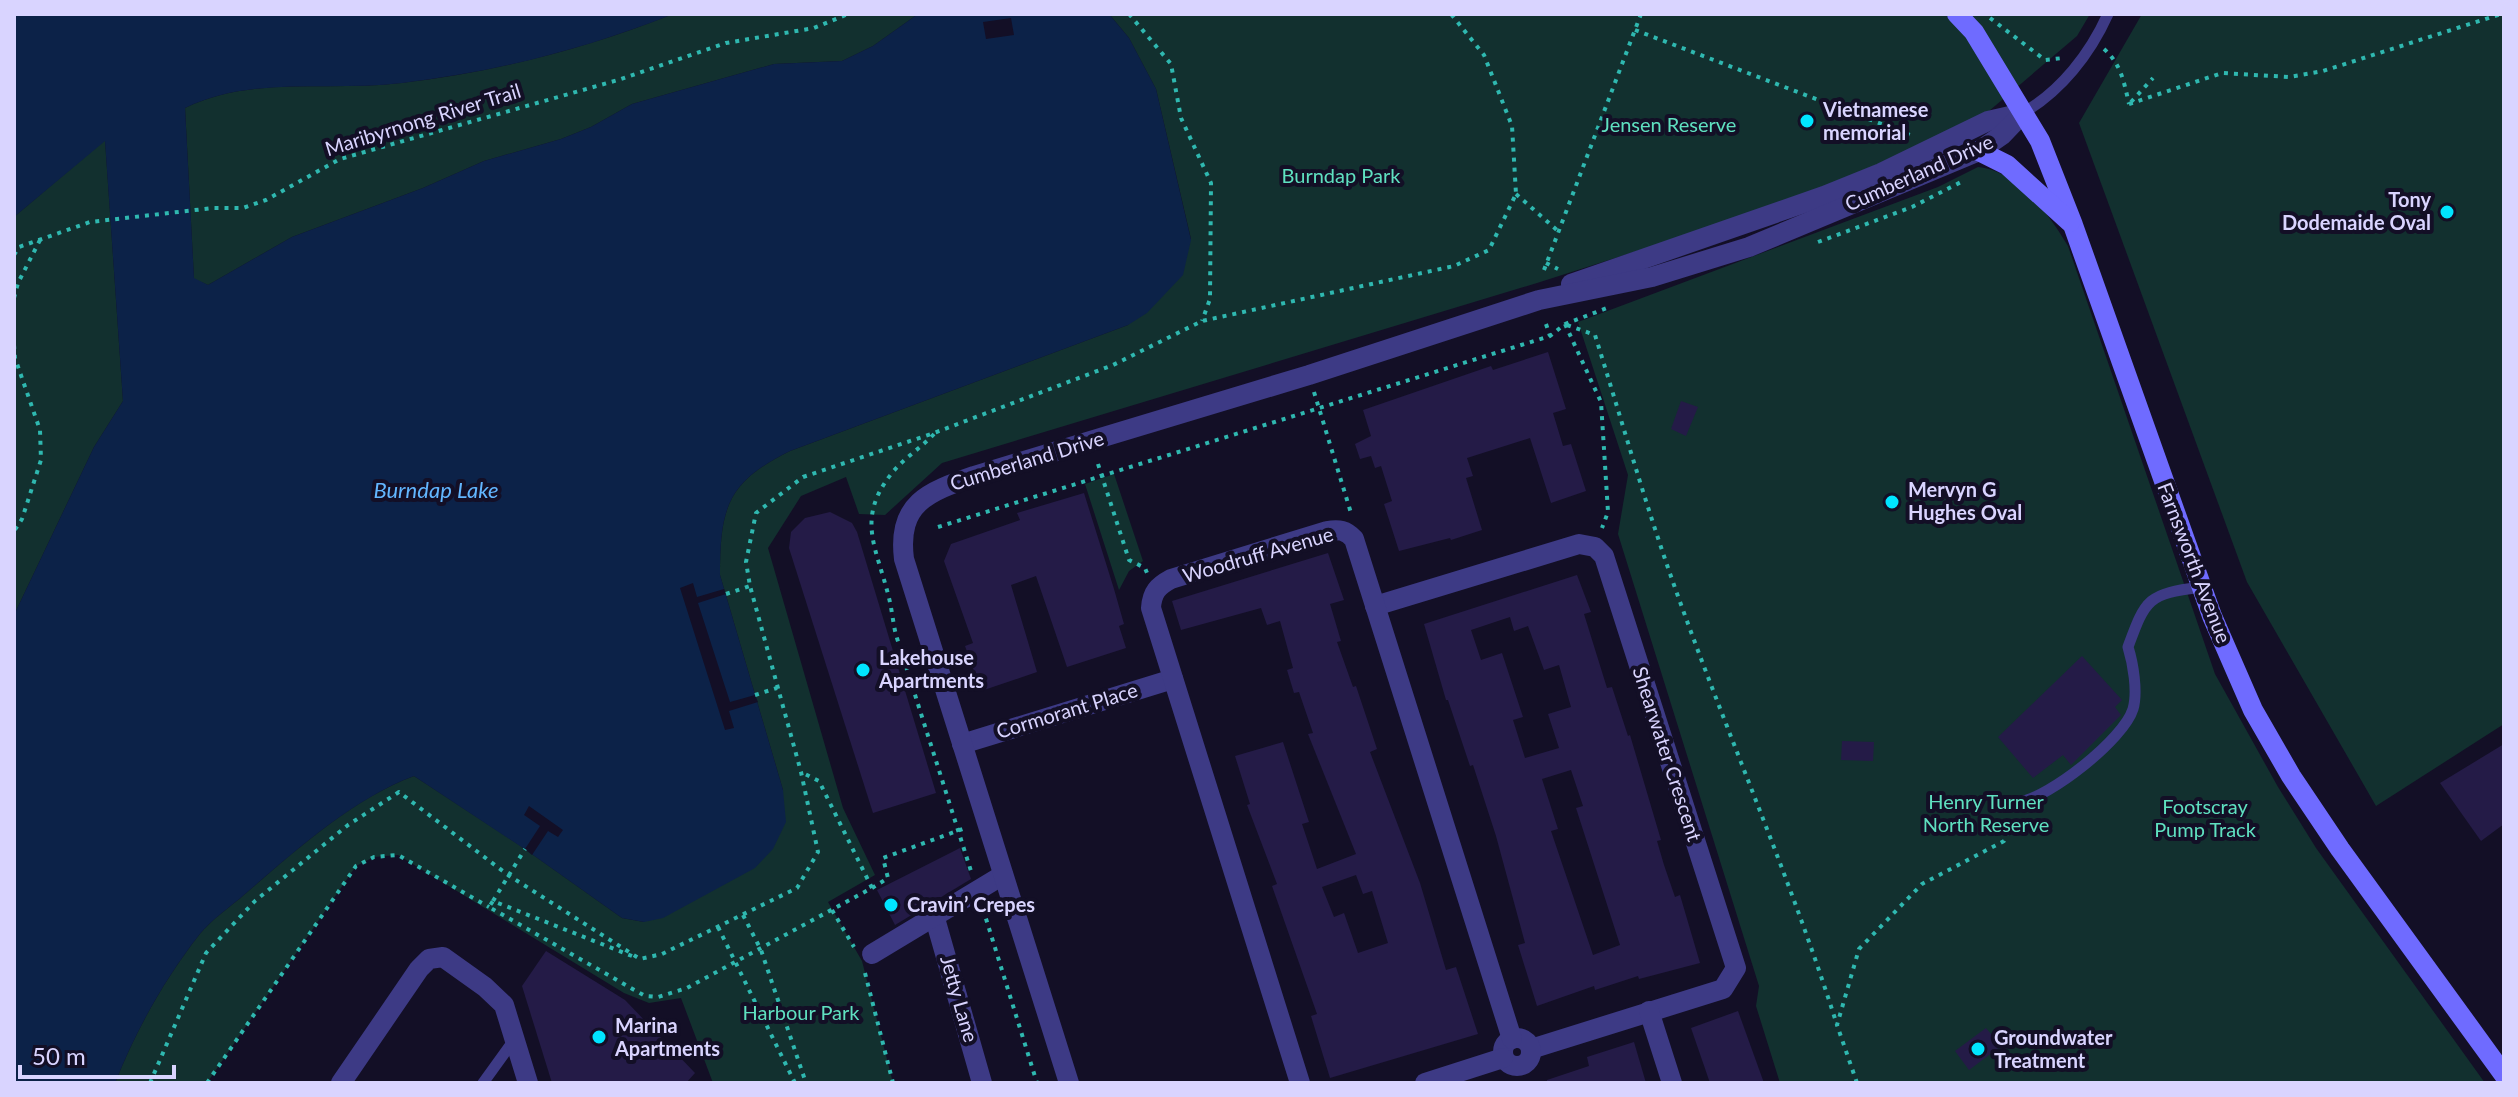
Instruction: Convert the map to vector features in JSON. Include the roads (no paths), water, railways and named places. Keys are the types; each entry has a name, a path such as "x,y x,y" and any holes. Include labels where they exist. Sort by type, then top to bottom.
{"main road":[{"name":"Farnsworth Avenue","path":"1957,14 1974,32 2040,141 2073,225 2201,587 2253,710 2291,776 2340,849 2504,1075"},
{"path":"1979,151 2007,165 2073,225"}],"street":[{"name":"Cumberland Drive","path":"1069,1083 904,559 901,538 907,517 918,502 935,490 974,476 1309,375 1539,300 1652,277 1749,247 1979,151 2002,135 2023,113"},
{"name":"Cumberland Drive","path":"1539,300 1563,287 1824,196 1881,173 1988,121 2023,113"},
{"name":"Woodruff Avenue","path":"1300,1083 1151,608 1156,589 1171,579 1337,529 1347,532 1354,539 1519,1059"},
{"name":"Shearwater Crescent","path":"1375,606 1579,544 1595,547 1604,556 1736,968 1723,989 1649,1011 1519,1059 1425,1083"},
{"name":"Cormorant Place","path":"962,744 1173,679"},
{"path":"863,954 1003,875"},
{"name":"Jetty Lane","path":"934,915 982,1083"},
{"path":"341,1083 419,969 429,959 443,957 504,1005 528,1083"},
{"path":"1649,1011 1672,1083"}],"lane":[{"path":"2023,113 2044,101 2078,64 2096,42 2108,14"},
{"path":"2019,802 2032,801 2114,740 2133,709 2134,666 2128,647 2142,609 2161,594 2201,587"},
{"path":"483,1083 514,1040"}],"water":[{"name":"Burndap Lake","path":"14,14 673,14 540,58 471,72 402,83 237,91 185,108 194,278 208,285 292,237 423,188 484,161 561,139 591,127 632,104 774,64 842,61 873,46 918,14 1109,14 1129,38 1156,89 1191,240 1183,275 1147,313 1128,325 790,451 769,462 740,486 726,514 720,575 783,790 786,822 773,849 755,868 663,918 644,922 622,918 414,776 346,812 204,929 152,1006 115,1083 14,1083 14,615 94,447 123,401 105,141 14,217"}],"place":[{"name":"Vietnamese memorial","path":"1807,121"},
{"name":"Tony Dodemaide Oval","path":"2447,212"},
{"name":"Mervyn G Hughes Oval","path":"1892,502"},
{"name":"Lakehouse Apartments","path":"863,670"},
{"name":"Cravin’ Crepes","path":"891,905"},
{"name":"Marina Apartments","path":"599,1037"},
{"name":"Groundwater Treatment","path":"1978,1049"}],"park label":[{"name":"Jensen Reserve","path":"1669,125"},
{"name":"Burndap Park","path":"1341,176"},
{"name":"Henry Turner North Reserve","path":"1986,814"},
{"name":"Footscray Pump Track","path":"2205,818"},
{"name":"Harbour Park","path":"801,1013"}]}
